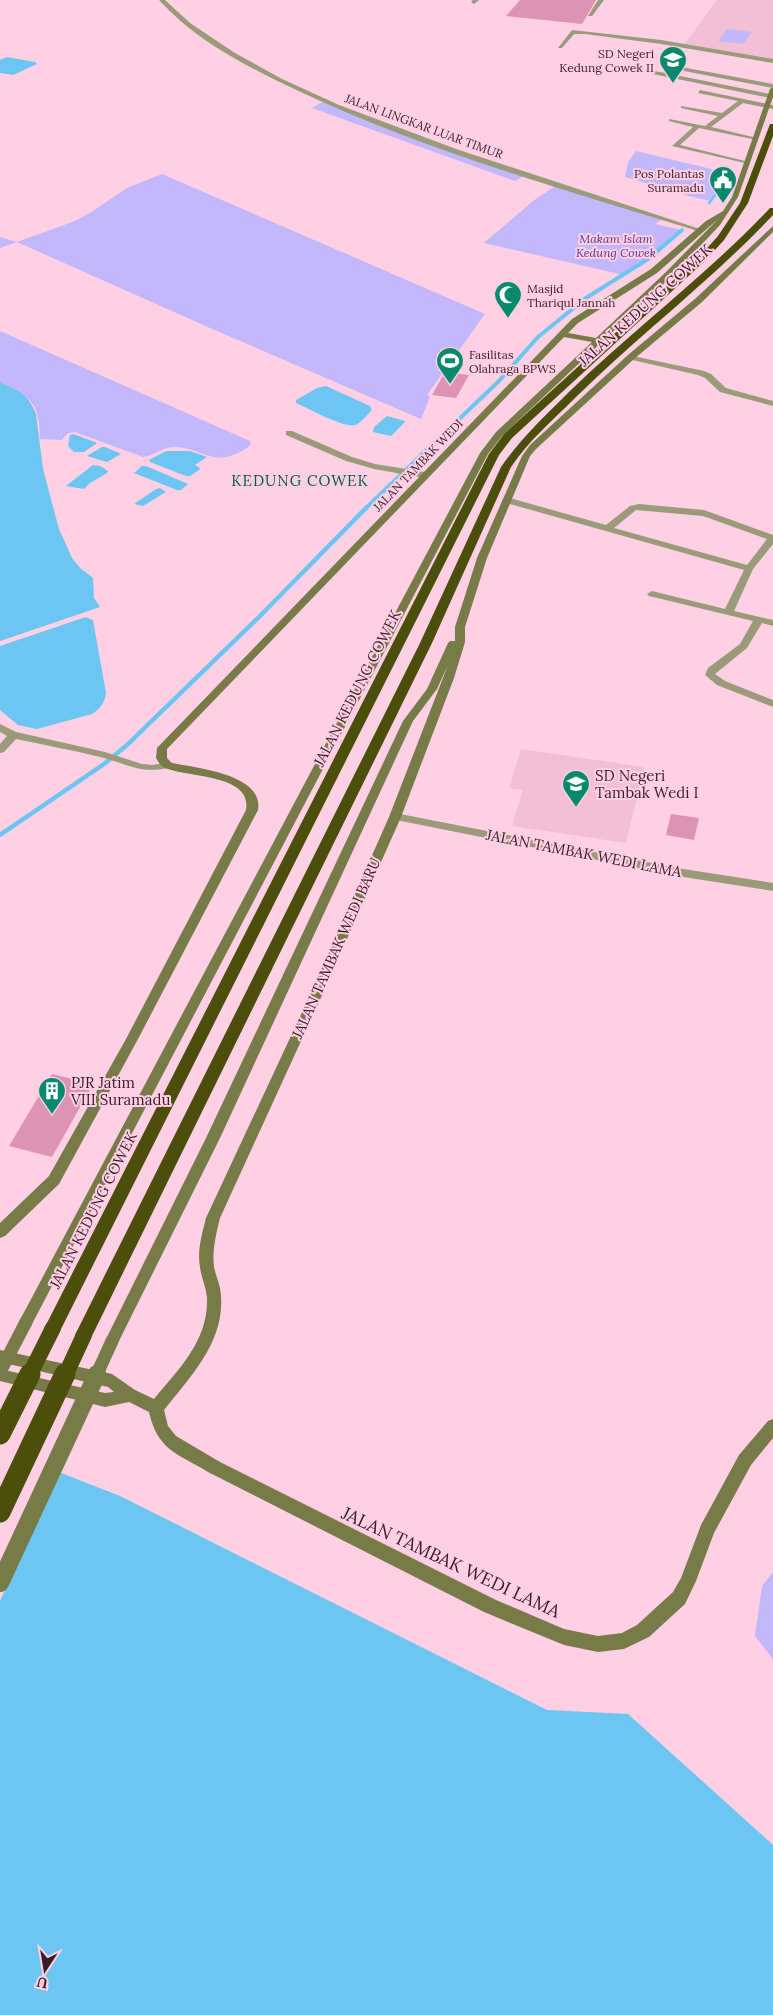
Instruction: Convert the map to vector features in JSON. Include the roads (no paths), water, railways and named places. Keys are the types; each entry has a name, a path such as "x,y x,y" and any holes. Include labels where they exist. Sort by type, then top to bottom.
{"highway":[{"name":"JALAN KEDUNG COWEK","path":"0,1434 499,446 703,258 731,224 744,203 750,172 773,126"},
{"name":"JALAN KEDUNG COWEK","path":"0,1512 84,1336 426,643 492,497 514,454 530,435 603,365 724,268 743,242 773,210"}],"main road":[{"name":"JALAN KEDUNG COWEK","path":"0,1373 484,453 498,434 710,235 750,172 747,163 755,139 770,106 770,96 773,87"},
{"name":"JALAN TAMBAK WEDI","path":"168,765 162,761 162,748 575,321 654,271 700,230 728,209"},
{"name":"JALAN KEDUNG COWEK","path":"631,357 699,300 724,268 773,228"},
{"path":"654,271 669,274"},
{"path":"562,334 599,341"},
{"name":"JALAN TAMBAK WEDI BARU","path":"156,1408 195,1361 205,1343 213,1316 214,1297 207,1266 207,1244 213,1218 317,993 395,817 449,678 460,642 460,627 482,558 506,500 526,456 533,447 631,357"},
{"path":"0,1584 112,1341 213,1138 408,721 432,689 460,627"},
{"path":"0,1232 36,1200 54,1180 132,1039 252,810 253,802 251,795 244,788 231,781 168,765"},
{"path":"0,1356 112,1381 130,1395 156,1408"},
{"path":"0,1373 104,1400 130,1395"},
{"name":"JALAN TAMBAK WEDI LAMA","path":"156,1408 161,1429 170,1441 222,1472 490,1606 564,1637 598,1644 624,1641 643,1631 679,1598 688,1581 707,1530 745,1460 773,1426"}],"street":[{"name":"JALAN LINGKAR LUAR TIMUR","path":"162,0 188,24 232,55 294,88 352,114 467,155 700,230"},
{"path":"590,15 601,0"},
{"path":"560,47 572,32 585,32 661,42 773,61"},
{"path":"682,69 773,87"},
{"path":"654,73 770,96"},
{"path":"700,92 770,106"},
{"path":"706,128 742,101"},
{"path":"684,107 724,115"},
{"path":"671,120 755,139"},
{"path":"698,126 675,146 747,163"},
{"path":"631,357 700,373 708,376 723,390 773,404"},
{"path":"289,433 349,458 425,475"},
{"path":"506,500 749,569"},
{"path":"608,528 633,508 638,507 704,513 771,537 749,569 728,613"},
{"path":"652,594 773,623"},
{"path":"759,620 744,646 712,670 710,675 721,683 773,704"},
{"path":"0,727 7,733 14,735 105,755 128,763 152,768 168,765"},
{"path":"0,750 14,735"},
{"name":"JALAN TAMBAK WEDI LAMA","path":"395,817 677,872 773,887"}],"water":[{"path":"7,57 37,64 13,75 0,73 0,60"},
{"path":"0,382 26,397 33,407 36,414 43,469 59,529 72,558 80,568 93,578 94,598 100,607 0,641"},
{"path":"326,386 370,406 372,410 359,423 350,425 334,421 296,403 296,400 317,388"},
{"path":"387,416 405,421 391,436 373,432 374,427"},
{"path":"73,434 97,443 84,452 74,452 68,446 70,435"},
{"path":"102,447 121,454 107,462 87,456"},
{"path":"166,451 190,451 207,457 195,465 200,468 199,470 190,476 186,476 150,462 149,460"},
{"path":"93,465 100,466 108,471 84,489 66,486"},
{"path":"142,466 188,484 181,490 177,490 134,473"},
{"path":"160,488 166,492 143,506 134,504 156,489"},
{"path":"86,617 93,620 106,693 102,705 92,714 37,729 18,725 0,710 0,646"},
{"path":"0,1449 120,1496 547,1710 628,1714 773,1845 773,2015 0,2015"}],"waterway":[{"path":"709,203 730,177"},
{"path":"365,509 499,381 538,337 586,298 648,259 682,230"},
{"path":"0,835 104,764 127,745 259,617 365,509"}],"place":[{"name":"SD Negeri Kedung Cowek II","path":"673,84"},
{"name":"Pos Polantas Suramadu","path":"723,204"},
{"name":"Masjid Thariqul Jannah","path":"508,319"},
{"name":"Fasilitas Olahraga BPWS","path":"450,385"},
{"name":"SD Negeri Tambak Wedi I","path":"576,808"},
{"name":"PJR Jatim VIII Suramadu","path":"52,1115"}],"district":[{"name":"KEDUNG COWEK","path":"300,480"}],"park label":[{"name":"Makam Islam Kedung Cowek","path":"616,245"}]}
